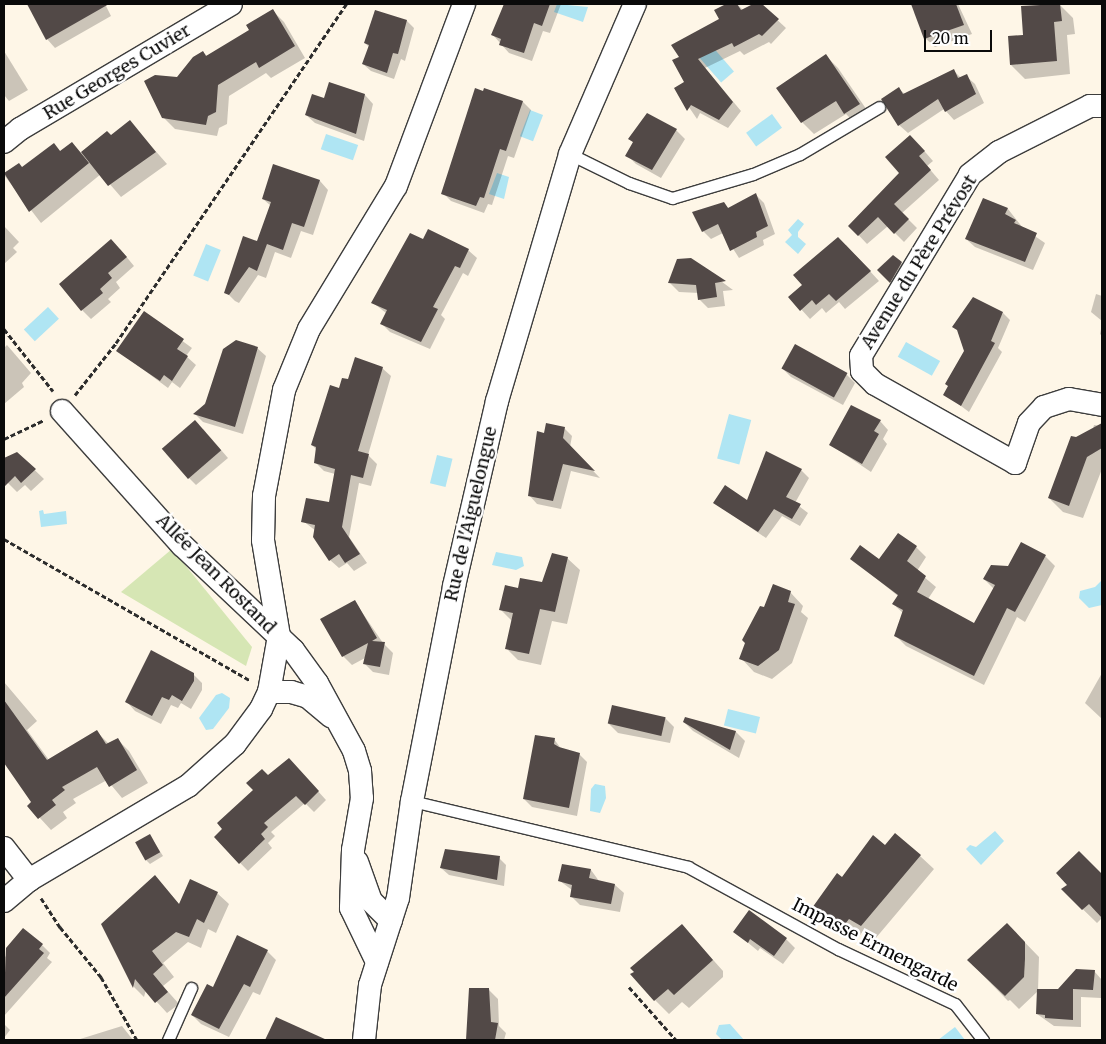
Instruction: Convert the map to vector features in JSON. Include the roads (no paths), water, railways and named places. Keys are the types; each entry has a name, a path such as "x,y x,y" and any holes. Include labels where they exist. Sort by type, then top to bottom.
{"street":[{"name":"Rue Georges Cuvier","path":"4,142 20,129 231,4"},
{"path":"4,901 29,880 188,786 235,744 262,709 269,692 279,636 262,540 264,496 284,390 308,329 396,186 464,4"},
{"name":"Rue de l'Aiguelongue","path":"364,1040 370,985 398,898 412,801 454,586 497,401 570,154 635,4"},
{"name":"Avenue du Père Prévost","path":"1102,106 1090,106 999,152 970,175 861,356 862,371 875,384 1015,463 1028,423 1044,406 1069,399 1102,405"},
{"name":"Allée Jean Rostand","path":"62,411 182,545 279,636 317,683 354,751 360,771 362,798 353,850 351,908 377,962"},
{"name":"Allée Jean Rostand","path":"269,692 291,692 308,697 339,722"},
{"path":"4,848 29,880"},
{"name":"Allée Jean Rostand","path":"353,850 371,901 391,921"}],"lane":[{"path":"570,154 629,183 672,198 753,174 800,154 879,107"},
{"name":"Impasse Ermengarde","path":"412,801 558,837 646,854 688,866 838,949 955,1004 982,1040"},
{"path":"168,1040 191,988"}],"water":[{"path":"557,4 588,7 583,22 554,12"},
{"path":"711,45 734,71 721,83 698,56"},
{"path":"530,110 543,115 533,141 520,136"},
{"path":"772,114 782,128 756,147 746,133"},
{"path":"326,134 358,145 353,160 321,149"},
{"path":"497,173 509,177 504,199 489,194"},
{"path":"798,219 804,224 798,232 798,237 806,244 798,254 785,242 792,235 788,230"},
{"path":"206,244 221,250 208,282 193,276"},
{"path":"48,307 59,319 35,341 24,330"},
{"path":"906,342 940,361 932,376 898,357"},
{"path":"729,414 751,420 739,464 717,458"},
{"path":"437,455 453,459 446,487 430,483"},
{"path":"43,510 44,514 66,511 67,524 41,527 39,511"},
{"path":"496,552 522,557 524,566 516,570 492,565"},
{"path":"1102,580 1102,605 1089,608 1079,598 1080,591 1095,587"},
{"path":"222,693 230,698 229,708 213,729 206,730 199,718 216,695"},
{"path":"728,709 760,717 756,733 724,725"},
{"path":"595,784 605,786 606,798 600,813 590,811 591,789"},
{"path":"995,831 1004,841 981,865 966,849 970,845 976,847"},
{"path":"730,1024 744,1040 722,1040 716,1034 719,1025"},
{"path":"955,1027 965,1040 938,1040"}]}
